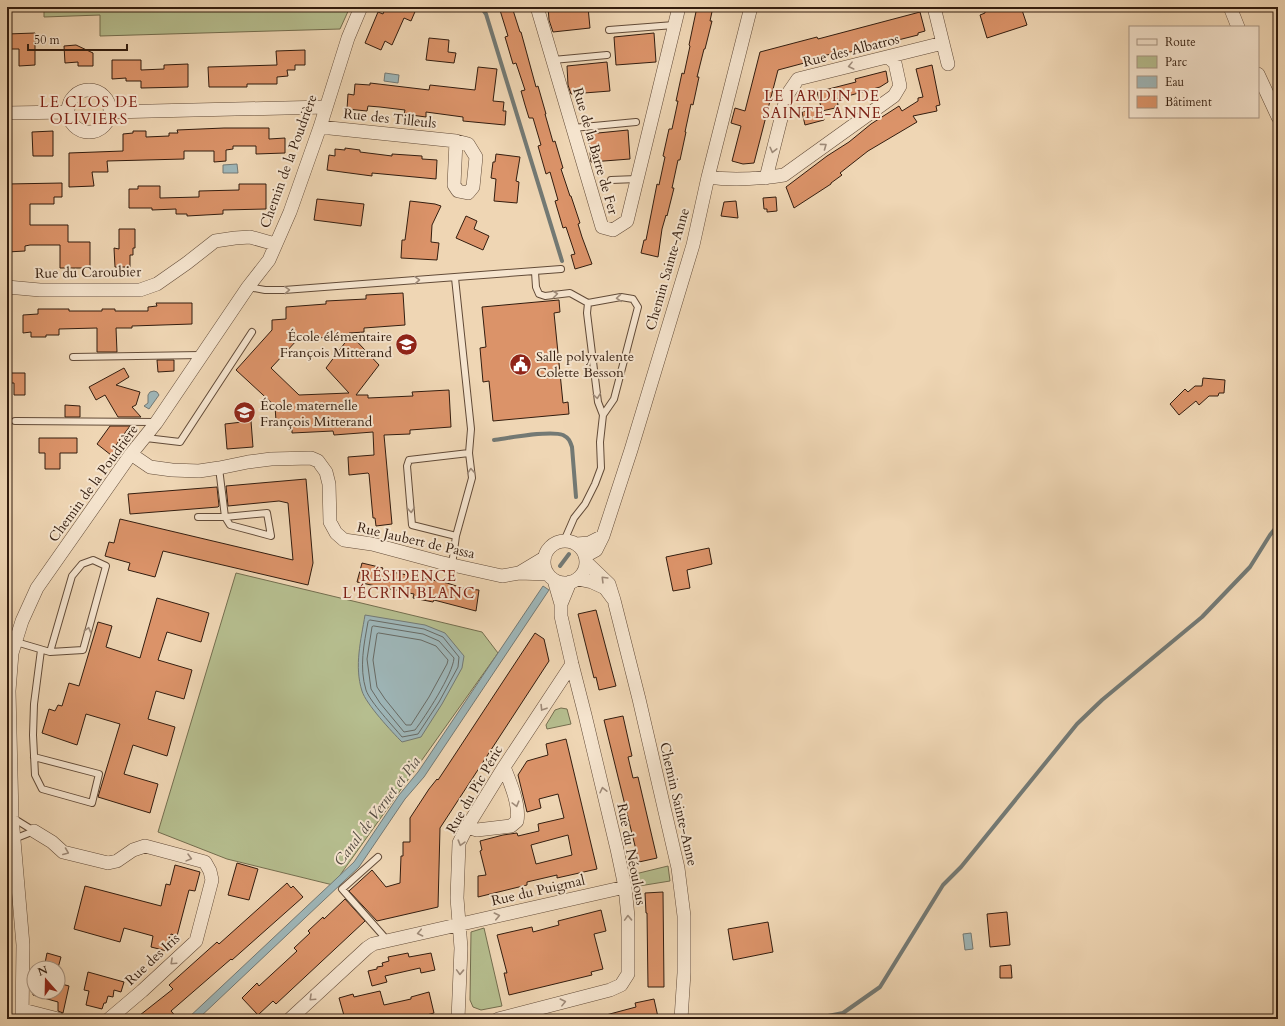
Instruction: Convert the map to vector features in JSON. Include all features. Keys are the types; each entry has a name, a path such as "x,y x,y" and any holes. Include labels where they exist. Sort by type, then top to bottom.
{"street":[{"name":"Chemin de la Poudrière","path":"22,1014 23,945 12,872 14,839 12,817 9,691 12,649 22,621 37,588 132,454 146,438 248,287 269,260 290,212 320,127 348,38 361,7"},
{"name":"Rue de la Barre de Fer","path":"537,7 602,227 613,230 626,221 679,7"},
{"name":"Chemin Sainte-Anne","path":"681,1019 684,973 684,916 678,868 639,699 614,600 609,584 586,559 596,550 602,536 631,450 693,245 708,177 751,7"},
{"path":"935,7 948,64"},
{"path":"1230,7 1238,26"},
{"name":"Rue des Albatros","path":"766,178 787,95 798,79 943,43"},
{"path":"708,177 726,180 766,178 784,175 894,96 900,86 895,63 888,57"},
{"path":"1259,76 1278,117"},
{"path":"89,90 102,94 109,106 110,112 108,119 99,130 85,132 73,125 69,119 68,112 69,105 76,94 89,90"},
{"path":"110,112 326,107"},
{"path":"7,113 68,112"},
{"name":"Rue des Tilleuls","path":"320,127 456,141"},
{"name":"Rue du Caroubier","path":"7,287 40,290 140,290 157,284 215,241 250,237 275,244"},
{"name":"Rue Jaubert de Passa","path":"132,454 150,467 172,470 199,471 271,459 311,458 318,461 326,472 329,484 330,522 336,533 344,540 372,544 452,565 502,576 519,573 551,577"},
{"path":"570,543 582,549 586,559 584,572 574,580 562,582 551,577 545,567 544,558 551,546 570,543 589,543 602,536"},
{"name":"Rue Jaubert de Passa","path":"519,573 544,558"},
{"name":"Rue du Néoulous","path":"498,1019 610,990 621,985 628,974 628,917 625,887 614,834 561,616 561,604 551,577"},
{"name":"Chemin Sainte-Anne","path":"574,580 592,582 605,588 614,600"},
{"name":"Rue du Néoulous","path":"561,604 574,580"},
{"name":"Rue du Pic Péric","path":"458,1019 461,948 457,898 459,843 467,827 504,767 572,664"},
{"path":"559,683 579,694"},
{"path":"467,827 477,830 511,826 517,821 519,813 504,767"},
{"name":"Rue des Iris","path":"34,831 52,842 62,852 108,863 117,861 133,850 145,846 205,862 210,871 212,880 196,941 109,1019"},
{"name":"Rue du Puigmal","path":"290,1019 373,944 625,887"},
{"path":"22,1014 58,1019"}],"lane":[{"path":"609,30 674,25"},
{"path":"553,60 607,55"},
{"path":"573,128 636,122"},
{"path":"611,180 637,179"},
{"path":"248,287 264,290 284,290 561,269"},
{"path":"535,272 536,287 539,294 545,296 570,293 588,303 621,297 633,299 638,307 614,399 603,415"},
{"path":"452,565 456,536 472,478 469,453 472,429 455,278"},
{"path":"570,543 574,518 585,504 601,468 600,442 603,415 598,402 587,313 588,303"},
{"path":"146,438 180,442 252,332"},
{"path":"73,357 202,355"},
{"path":"15,421 156,422"},
{"path":"456,536 412,525 407,466 409,460 469,453"},
{"path":"198,517 225,518 267,513 271,536 230,524 225,518 219,468"},
{"path":"12,649 41,650 50,652 83,650 106,566 94,560 82,564 72,576 50,652"},
{"path":"34,757 99,774 92,803 42,789 35,775 34,757 33,735 34,704 41,650"},
{"path":"12,817 34,831"},
{"path":"14,839 34,831"},
{"path":"378,857 342,890 388,940"}],"green space":[{"path":"44,7 350,7 340,29 100,36 100,15 44,17"},
{"path":"236,573 482,632 498,653 333,885 227,859 158,832"},
{"path":"561,708 567,709 571,724 547,729 546,725 555,710"},
{"path":"668,866 670,881 633,887 631,875"},
{"path":"484,928 502,1006 481,1010 473,1007 470,1000 471,932"}],"water":[{"path":"385,73 399,75 398,83 384,81"},
{"path":"237,164 238,173 223,173 223,165"},
{"path":"154,391 159,395 149,409 144,406 148,403 148,395 150,392"},
{"name":"Canal de Vernet et Pia","path":"543,586 549,590 424,777 405,799 359,867 198,1019 187,1019 354,862 399,795 418,772"},
{"path":"365,615 425,625 445,633 464,656 462,668 421,737 402,742 380,718 364,697 360,682 358,663"},
{"path":"971,933 973,949 965,950 963,934"}],"building":[{"path":"380,7 417,7 411,21 404,18 392,45 385,41 381,50 365,43 378,12 383,14 385,9"},
{"path":"499,7 512,7 521,32 536,87 538,86 553,142 555,141 563,168 561,169 580,223 578,224 582,237 592,264 575,269 571,255 575,254 566,227 563,228 555,201 558,200 550,172 546,174 538,146 541,145 533,118 529,118 525,105 521,91 525,90 516,63 513,64 505,37 508,36"},
{"path":"548,7 588,7 590,28 553,32 549,20"},
{"path":"697,7 713,7 710,21 712,21 697,77 699,77 693,105 691,104 680,160 678,160 672,188 674,188 662,229 658,257 641,253 644,240 646,240 657,184 659,185 669,129 672,129 678,101 676,101 682,73 684,74"},
{"path":"996,7 1021,7 1027,25 987,38 980,15 985,13 985,11"},
{"path":"920,12 925,31 918,33 918,35 842,54 841,52 822,56 823,58 778,70 754,163 743,164 732,161 741,126 731,123 735,108 745,111 760,52 817,37 818,39"},
{"path":"35,33 35,65 19,66 19,49 7,49 7,34"},
{"path":"654,33 656,62 616,65 614,37"},
{"path":"429,38 449,40 448,52 456,53 454,63 426,60"},
{"path":"76,45 93,53 93,66 78,66 78,62 65,63 64,46"},
{"path":"305,50 305,65 295,65 295,70 287,70 288,76 277,77 277,84 247,84 247,87 209,87 208,67 277,65 276,51"},
{"path":"112,60 141,60 141,70 164,69 164,65 188,64 188,87 141,88 141,81 126,81 126,78 112,79"},
{"path":"607,62 610,91 571,94 568,85 567,66"},
{"path":"932,65 940,105 936,106 937,111 913,116 917,122 868,151 840,173 842,175 831,184 794,208 786,187 827,156 849,142 871,124 899,106 902,111 918,101 918,98 923,97 916,69"},
{"path":"478,67 497,69 493,101 504,102 503,111 506,111 505,125 463,121 463,117 426,112 426,117 404,114 405,110 380,107 368,106 367,111 347,109 348,94 354,95 355,84 370,85 370,83 429,90 430,85 475,90"},
{"path":"886,71 888,82 880,87 837,99 838,105 835,106 835,108 822,111 824,120 805,125 802,112 821,107 817,92 856,82 855,79"},
{"path":"269,128 269,139 285,138 285,153 256,154 256,146 233,146 233,149 226,150 226,161 214,162 214,151 184,151 184,159 107,161 108,172 92,172 94,186 69,187 69,153 123,151 123,134 133,133 133,131 146,131 146,137 169,136 169,133 178,133 177,130"},
{"path":"628,130 630,159 591,162 588,134"},
{"path":"53,131 53,156 33,156 32,132"},
{"path":"345,148 360,150 360,152 392,156 392,154 422,156 422,159 437,160 436,179 372,173 372,176 327,170 329,155 335,156 335,149 345,150"},
{"path":"496,154 520,157 516,181 519,182 517,203 494,201 496,179 491,178 493,162 495,162"},
{"path":"62,183 62,197 54,197 54,204 30,204 30,225 68,225 68,242 90,242 90,268 60,268 60,245 30,245 25,246 25,251 7,252 7,184"},
{"path":"239,184 266,184 266,209 223,210 223,214 187,216 187,214 176,214 176,209 152,210 152,208 129,208 129,189 138,189 138,186 160,186 160,198 199,197 199,191 239,190"},
{"path":"776,197 777,211 767,212 767,209 764,209 763,198"},
{"path":"317,199 364,204 361,226 314,220"},
{"path":"410,201 441,206 432,225 431,242 439,243 437,260 401,258 402,240 405,240"},
{"path":"736,201 738,218 721,216 724,202"},
{"path":"466,216 477,221 474,229 489,236 483,250 456,238"},
{"path":"119,229 135,229 135,248 133,248 133,255 130,255 130,267 115,267 114,248 119,249"},
{"path":"403,293 405,325 364,328 364,332 349,333 379,365 356,395 368,395 368,398 413,396 412,392 449,390 451,427 410,430 410,434 384,435 392,524 376,526 375,518 373,518 369,474 349,475 348,457 374,455 373,432 334,435 333,431 292,433 292,420 276,421 275,406 236,370 272,330 272,320 286,319 286,307 326,304 326,301 366,299 366,295","holes":["350,336 326,368 349,393 299,395 271,368 298,339"]},
{"name":"Salle polyvalente Colette Besson","path":"559,300 560,312 554,313 563,403 568,402 569,414 493,421 489,381 483,382 480,348 486,347 482,307"},
{"path":"156,303 192,303 192,324 116,328 117,352 97,352 97,328 59,329 59,335 46,335 46,337 31,337 31,332 23,333 23,315 38,314 38,309 69,309 69,311 102,311 102,309 115,309 115,311 148,311 148,307 157,306"},
{"path":"157,360 174,360 174,371 158,372"},
{"path":"124,368 129,377 116,385 140,392 136,405 132,407 141,417 118,417 105,395 96,400 89,387"},
{"path":"7,373 25,373 25,395 14,395 14,383 7,383"},
{"path":"1203,378 1225,380 1224,393 1219,393 1218,396 1209,396 1199,405 1196,401 1179,415 1170,404 1185,389 1188,392 1195,386 1202,386"},
{"path":"65,405 80,406 80,417 65,417"},
{"path":"251,421 253,447 227,449 225,424"},
{"path":"110,426 130,426 116,445 118,446 111,455 97,444"},
{"path":"39,438 77,438 77,453 60,453 60,469 45,469 45,453 39,453"},
{"path":"306,479 313,563 308,585 163,551 155,577 128,570 130,563 105,556 109,542 114,543 120,519 293,560 288,503 279,501 228,506 226,486"},
{"path":"217,487 218,507 130,514 128,494"},
{"path":"709,548 712,564 687,570 690,588 673,591 666,557"},
{"path":"362,563 383,568 382,570 447,583 466,589 479,590 476,611 434,600 433,602 413,598 414,594 357,582"},
{"path":"157,598 209,613 201,642 167,632 158,660 192,670 184,699 156,691 148,719 175,727 167,756 133,745 124,774 158,784 150,813 98,797 120,724 86,714 77,745 42,733 49,709 55,711 58,705 62,706 69,683 79,686 98,622 112,626 106,647 140,658"},
{"path":"596,610 616,686 599,690 596,677 594,678 578,614"},
{"path":"535,633 544,639 549,661 440,828 438,907 377,921 349,891 372,870 386,887 400,883 403,842 410,842 410,818 429,789 437,779 438,780"},
{"path":"623,716 632,756 628,757 633,778 638,777 657,858 639,862 604,720"},
{"path":"566,739 597,869 557,878 557,875 527,882 527,885 478,897 478,876 486,875 480,851 482,850 480,841 503,835 517,833 518,836 539,831 538,824 564,818 558,794 539,799 541,808 527,812 518,775 527,761 548,755 546,744","holes":["568,835 572,855 536,864 531,845"]},
{"path":"237,863 258,869 249,900 228,895"},
{"path":"175,865 200,872 195,891 189,890 177,936 171,934 167,951 151,947 153,936 124,928 120,942 74,929 85,886 161,906 166,884 170,885"},
{"path":"287,883 291,888 293,886 303,897 232,960 231,959 171,1011 178,1019 135,1019 173,989 169,985 217,942 219,944"},
{"path":"663,892 664,987 648,987 647,913 645,893"},
{"path":"345,899 365,921 276,1004 273,1001 258,1015 242,998 257,983 259,986 297,951 294,948 310,933 308,931 323,917 324,919"},
{"path":"601,910 606,931 594,934 603,969 591,972 592,975 509,995 504,973 507,973 497,935 532,927 533,932 559,925 558,921"},
{"path":"1007,912 1010,945 990,947 987,914"},
{"path":"768,922 773,952 733,960 728,929"},
{"path":"47,953 61,957 60,960 46,960"},
{"path":"408,953 409,957 431,953 435,970 421,973 420,968 385,976 387,982 372,986 368,971 383,966 382,963 389,961 388,957"},
{"path":"1011,965 1012,978 1000,978 1000,966"},
{"path":"88,972 124,982 121,992 114,990 113,997 108,996 102,1009 86,1005 89,991 84,990"},
{"path":"66,985 69,986 66,1000"},
{"path":"380,991 384,1005 411,999 411,997 429,992 434,1013 412,1019 345,1019 339,998 353,994 354,997"},
{"path":"654,999 658,1017 649,1019 606,1019 606,1015 636,1007 635,1003"},
{"path":"51,1000 66,1000 63,1013 58,1011 58,1002"}],"waterway":[{"path":"481,7 486,14 562,261"},
{"path":"494,440 549,433 565,436 569,440 572,447 576,497"},
{"path":"813,1019 843,1013 880,987 943,885 961,867 1077,724 1102,700 1202,617 1250,567 1270,535 1274,530 1278,529"},
{"path":"560,566 569,554"}],"place":[{"name":"École élémentaire François Mitterand","path":"407,344"},
{"name":"Salle polyvalente Colette Besson","path":"520,364"},
{"name":"École maternelle François Mitterand","path":"244,413"}],"district":[{"name":"LE JARDIN DE SAINTE-ANNE","path":"822,104"},
{"name":"LE CLOS DE OLIVIERS","path":"89,110"},
{"name":"RÉSIDENCE L'ÉCRIN BLANC","path":"409,584"}]}
